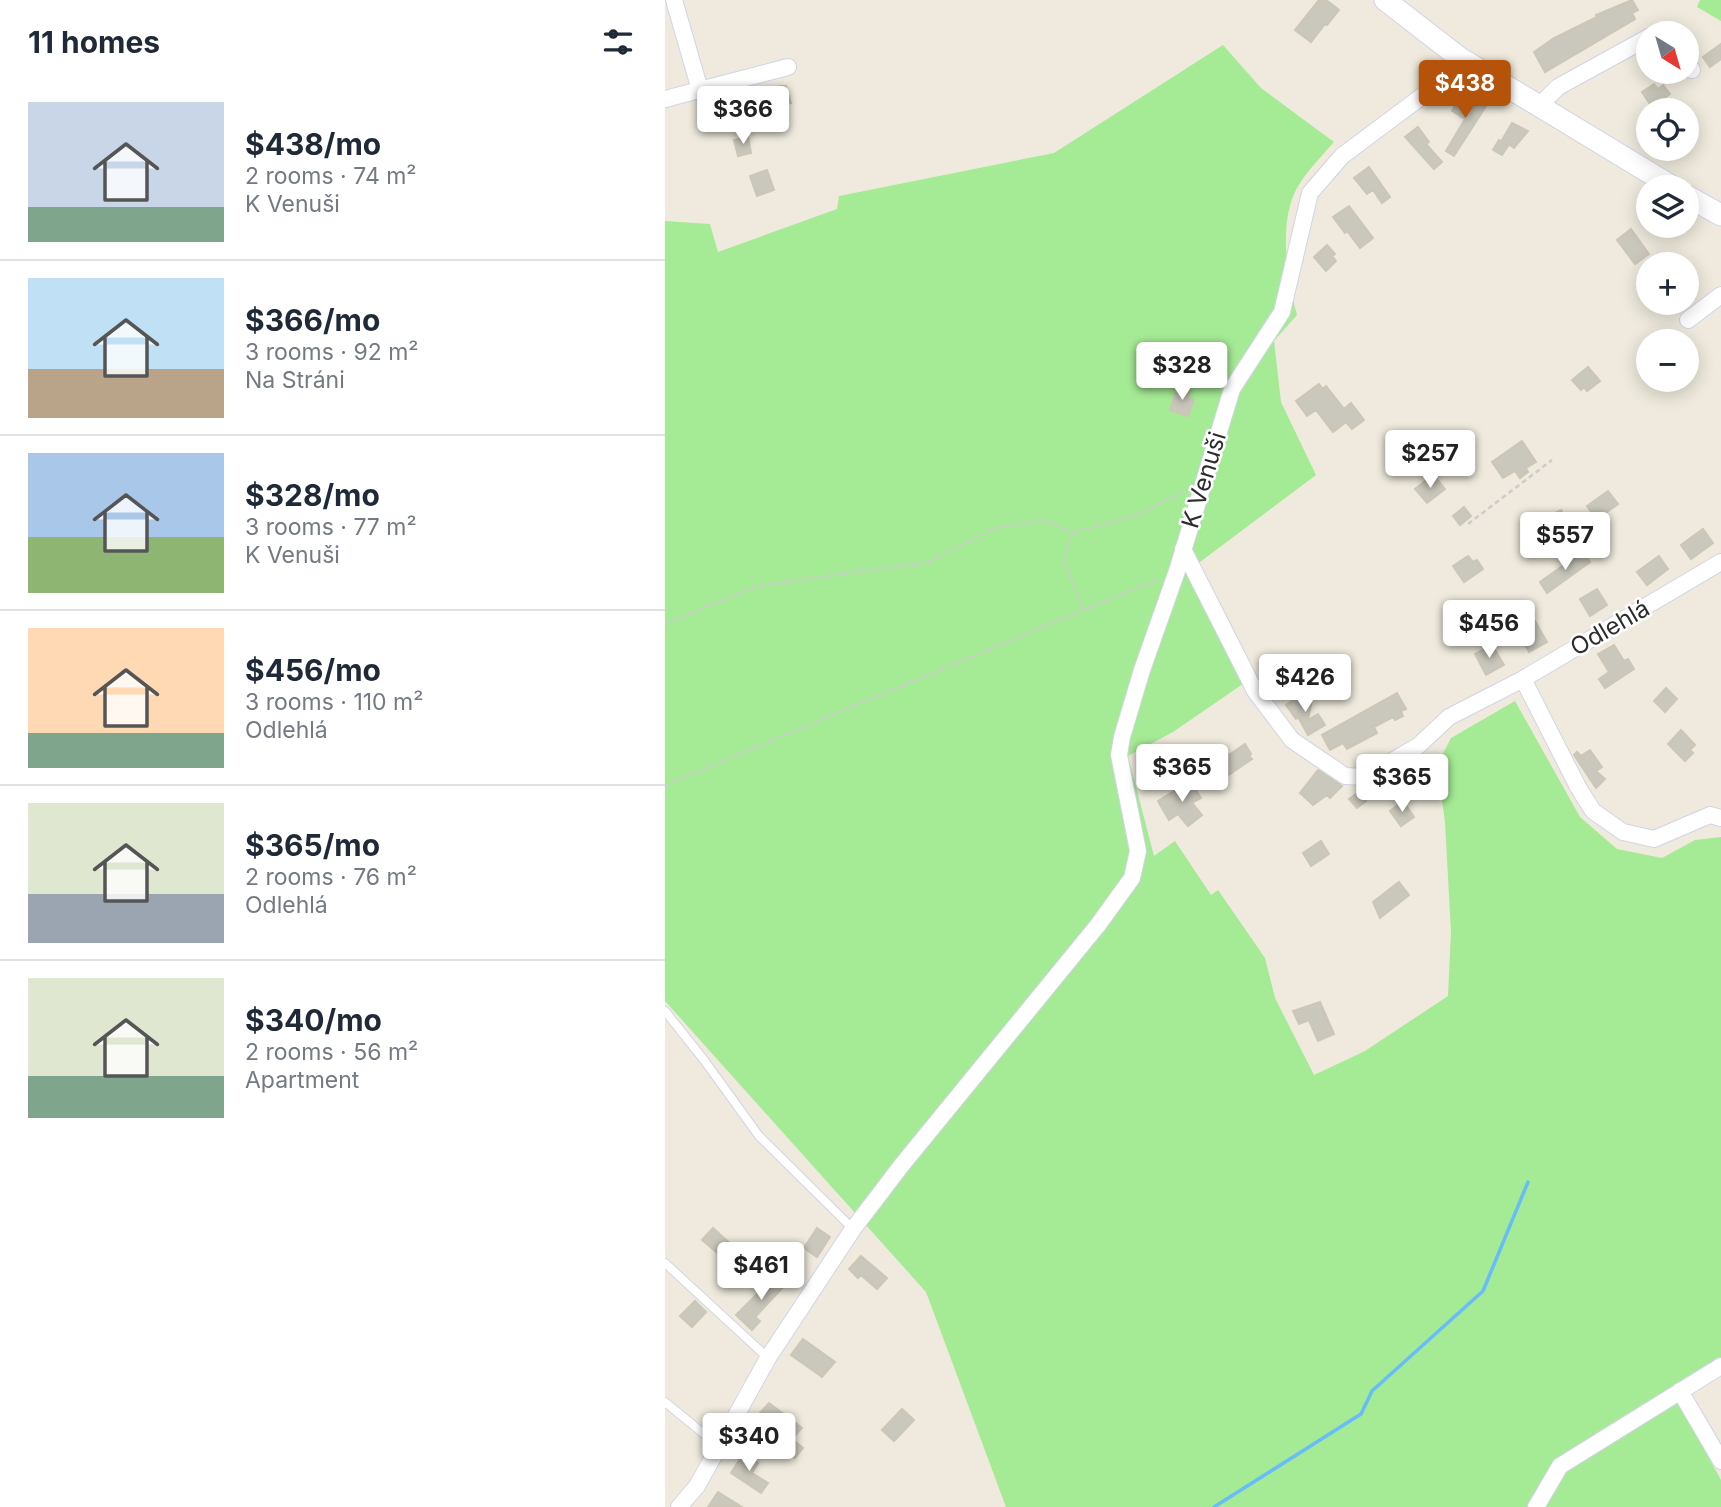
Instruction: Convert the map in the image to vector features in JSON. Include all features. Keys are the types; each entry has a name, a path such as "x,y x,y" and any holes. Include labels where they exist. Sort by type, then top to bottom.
{"main road":[{"path":"1385,0 1460,58 1653,175"},
{"path":"1699,202 1721,215"}],"street":[{"path":"674,0 700,90"},
{"path":"1539,106 1558,87 1636,44"},
{"name":"K Venuši","path":"853,1229 1132,878 1138,851 1119,755 1142,670 1177,571 1232,389 1282,312 1310,193 1342,156 1445,79 1460,58"},
{"path":"665,99 788,66"},
{"path":"1688,320 1721,295"},
{"name":"Odlehlá","path":"1184,549 1255,691 1292,740 1345,776 1365,777 1418,746 1449,717 1523,679 1721,562"},
{"path":"1523,679 1593,811 1623,832 1654,839 1710,815 1721,818"},
{"path":"679,1507 697,1486 768,1358 853,1229"},
{"path":"1536,1507 1560,1466 1721,1366"},
{"path":"1680,1391 1721,1461"}],"lane":[{"path":"665,1011 705,1059 759,1136 853,1229"},
{"path":"665,1263 768,1358"},
{"path":"665,1402 720,1447"}],"path":[{"path":"1468,524 1552,460"},
{"path":"665,624 757,586 927,562 995,528 1045,520 1072,533 1135,516 1202,483"},
{"path":"1072,533 1064,561 1085,610"},
{"path":"665,785 1177,571"}],"green space":[{"path":"1700,0 1721,0 1721,21 1697,7"},
{"path":"1223,45 1261,88 1334,142 1305,176 1291,202 1286,251 1297,315 1274,341 1281,402 1316,475 1196,565 1250,679 1173,732 1128,756 1154,856 1175,841 1211,895 1218,890 1265,958 1275,998 1314,1075 1365,1051 1448,996 1451,932 1445,822 1437,765 1451,738 1515,701 1580,817 1617,849 1662,858 1695,840 1721,837 1721,1361 1672,1391 1721,1480 1721,1507 1006,1507 926,1292 665,1001 665,221 710,224 718,252 837,209 839,196 1054,153"}],"building":[{"path":"1319,0 1326,0 1339,10 1311,42 1295,30"},
{"path":"1632,0 1638,10 1632,13 1635,19 1545,72 1534,52 1554,38 1597,17 1596,15"},
{"path":"1721,44 1721,59 1710,67 1703,57"},
{"path":"1654,84 1658,89 1663,85 1670,94 1664,98 1646,98 1642,92"},
{"path":"786,86 791,103 769,109 764,91"},
{"path":"1463,92 1486,106 1454,156 1446,151 1465,119 1452,111"},
{"path":"1512,123 1528,131 1514,148 1502,140"},
{"path":"1418,127 1429,142 1426,144 1442,162 1434,169 1405,137"},
{"path":"748,137 751,153 738,156 734,140"},
{"path":"1499,140 1508,146 1502,155 1493,150"},
{"path":"1369,167 1390,197 1382,203 1373,190 1367,194 1354,178"},
{"path":"767,170 774,190 757,196 750,176"},
{"path":"1349,206 1373,238 1360,248 1333,217"},
{"path":"1631,229 1648,252 1636,252 1635,264 1617,240"},
{"path":"1327,245 1335,254 1332,256 1336,261 1326,271 1314,257"},
{"path":"1588,367 1600,381 1587,391 1584,387 1581,390 1572,380"},
{"path":"1319,384 1323,389 1326,386 1344,409 1351,403 1364,420 1352,429 1346,422 1333,432 1316,410 1307,416 1296,401"},
{"path":"1178,387 1190,391 1187,398 1194,400 1188,416 1170,410"},
{"path":"1522,441 1536,462 1526,468 1528,472 1520,478 1515,471 1503,478 1492,462"},
{"path":"1429,478 1432,482 1436,478 1445,489 1427,503 1415,489"},
{"path":"1608,491 1618,504 1600,517 1597,514 1594,516 1587,506"},
{"path":"1464,507 1471,516 1460,525 1453,516"},
{"path":"1561,510 1574,535 1561,542 1547,517"},
{"path":"1703,529 1713,543 1691,559 1681,545"},
{"path":"1582,552 1590,562 1547,593 1540,582"},
{"path":"1468,556 1473,562 1477,560 1483,569 1464,582 1453,566"},
{"path":"1659,556 1668,569 1647,585 1637,572"},
{"path":"1597,589 1607,605 1590,616 1580,599"},
{"path":"1535,621 1547,642 1529,652 1517,631"},
{"path":"1492,645 1504,665 1486,675 1475,654"},
{"path":"1614,645 1624,661 1628,659 1634,669 1605,688 1599,679 1609,672 1598,654"},
{"path":"1666,688 1677,699 1665,712 1654,701"},
{"path":"1397,693 1406,709 1401,711 1403,716 1395,720 1393,717 1374,727 1377,733 1347,749 1343,743 1330,750 1322,735"},
{"path":"1298,697 1312,699 1308,720 1318,714 1325,725 1308,735 1298,717 1296,719 1286,705"},
{"path":"1681,730 1695,745 1690,750 1693,753 1685,761 1668,744"},
{"path":"1245,744 1252,759 1227,776 1214,756 1225,749 1229,755"},
{"path":"1590,750 1602,767 1596,771 1605,779 1596,788 1574,755 1577,752 1581,756"},
{"path":"1318,770 1342,786 1330,798 1327,795 1313,805 1300,793"},
{"path":"1190,781 1201,798 1192,803 1202,815 1188,826 1178,814 1169,820 1158,801"},
{"path":"1359,792 1366,801 1357,808 1349,799"},
{"path":"1403,801 1414,817 1401,826 1390,811"},
{"path":"1321,841 1329,854 1311,866 1303,853"},
{"path":"1399,882 1409,895 1380,918 1373,902"},
{"path":"1320,1002 1334,1034 1318,1041 1309,1020 1299,1024 1293,1011"},
{"path":"713,1228 744,1256 734,1267 702,1240"},
{"path":"817,1228 830,1237 817,1257 804,1248"},
{"path":"861,1256 887,1278 877,1289 849,1269"},
{"path":"778,1273 787,1283 755,1317 760,1321 752,1330 736,1315"},
{"path":"695,1301 706,1312 692,1327 680,1316"},
{"path":"803,1339 835,1362 822,1377 791,1355"},
{"path":"769,1403 802,1428 788,1443 774,1430 768,1437 761,1431 747,1447 737,1439"},
{"path":"902,1409 914,1420 894,1441 882,1430"},
{"path":"793,1440 803,1448 795,1458 785,1449"},
{"path":"743,1454 758,1463 752,1473 768,1483 761,1493 731,1473"},
{"path":"718,1492 742,1507 708,1507"}],"waterway":[{"path":"1214,1507 1361,1414 1372,1391 1483,1291 1528,1182"}]}
